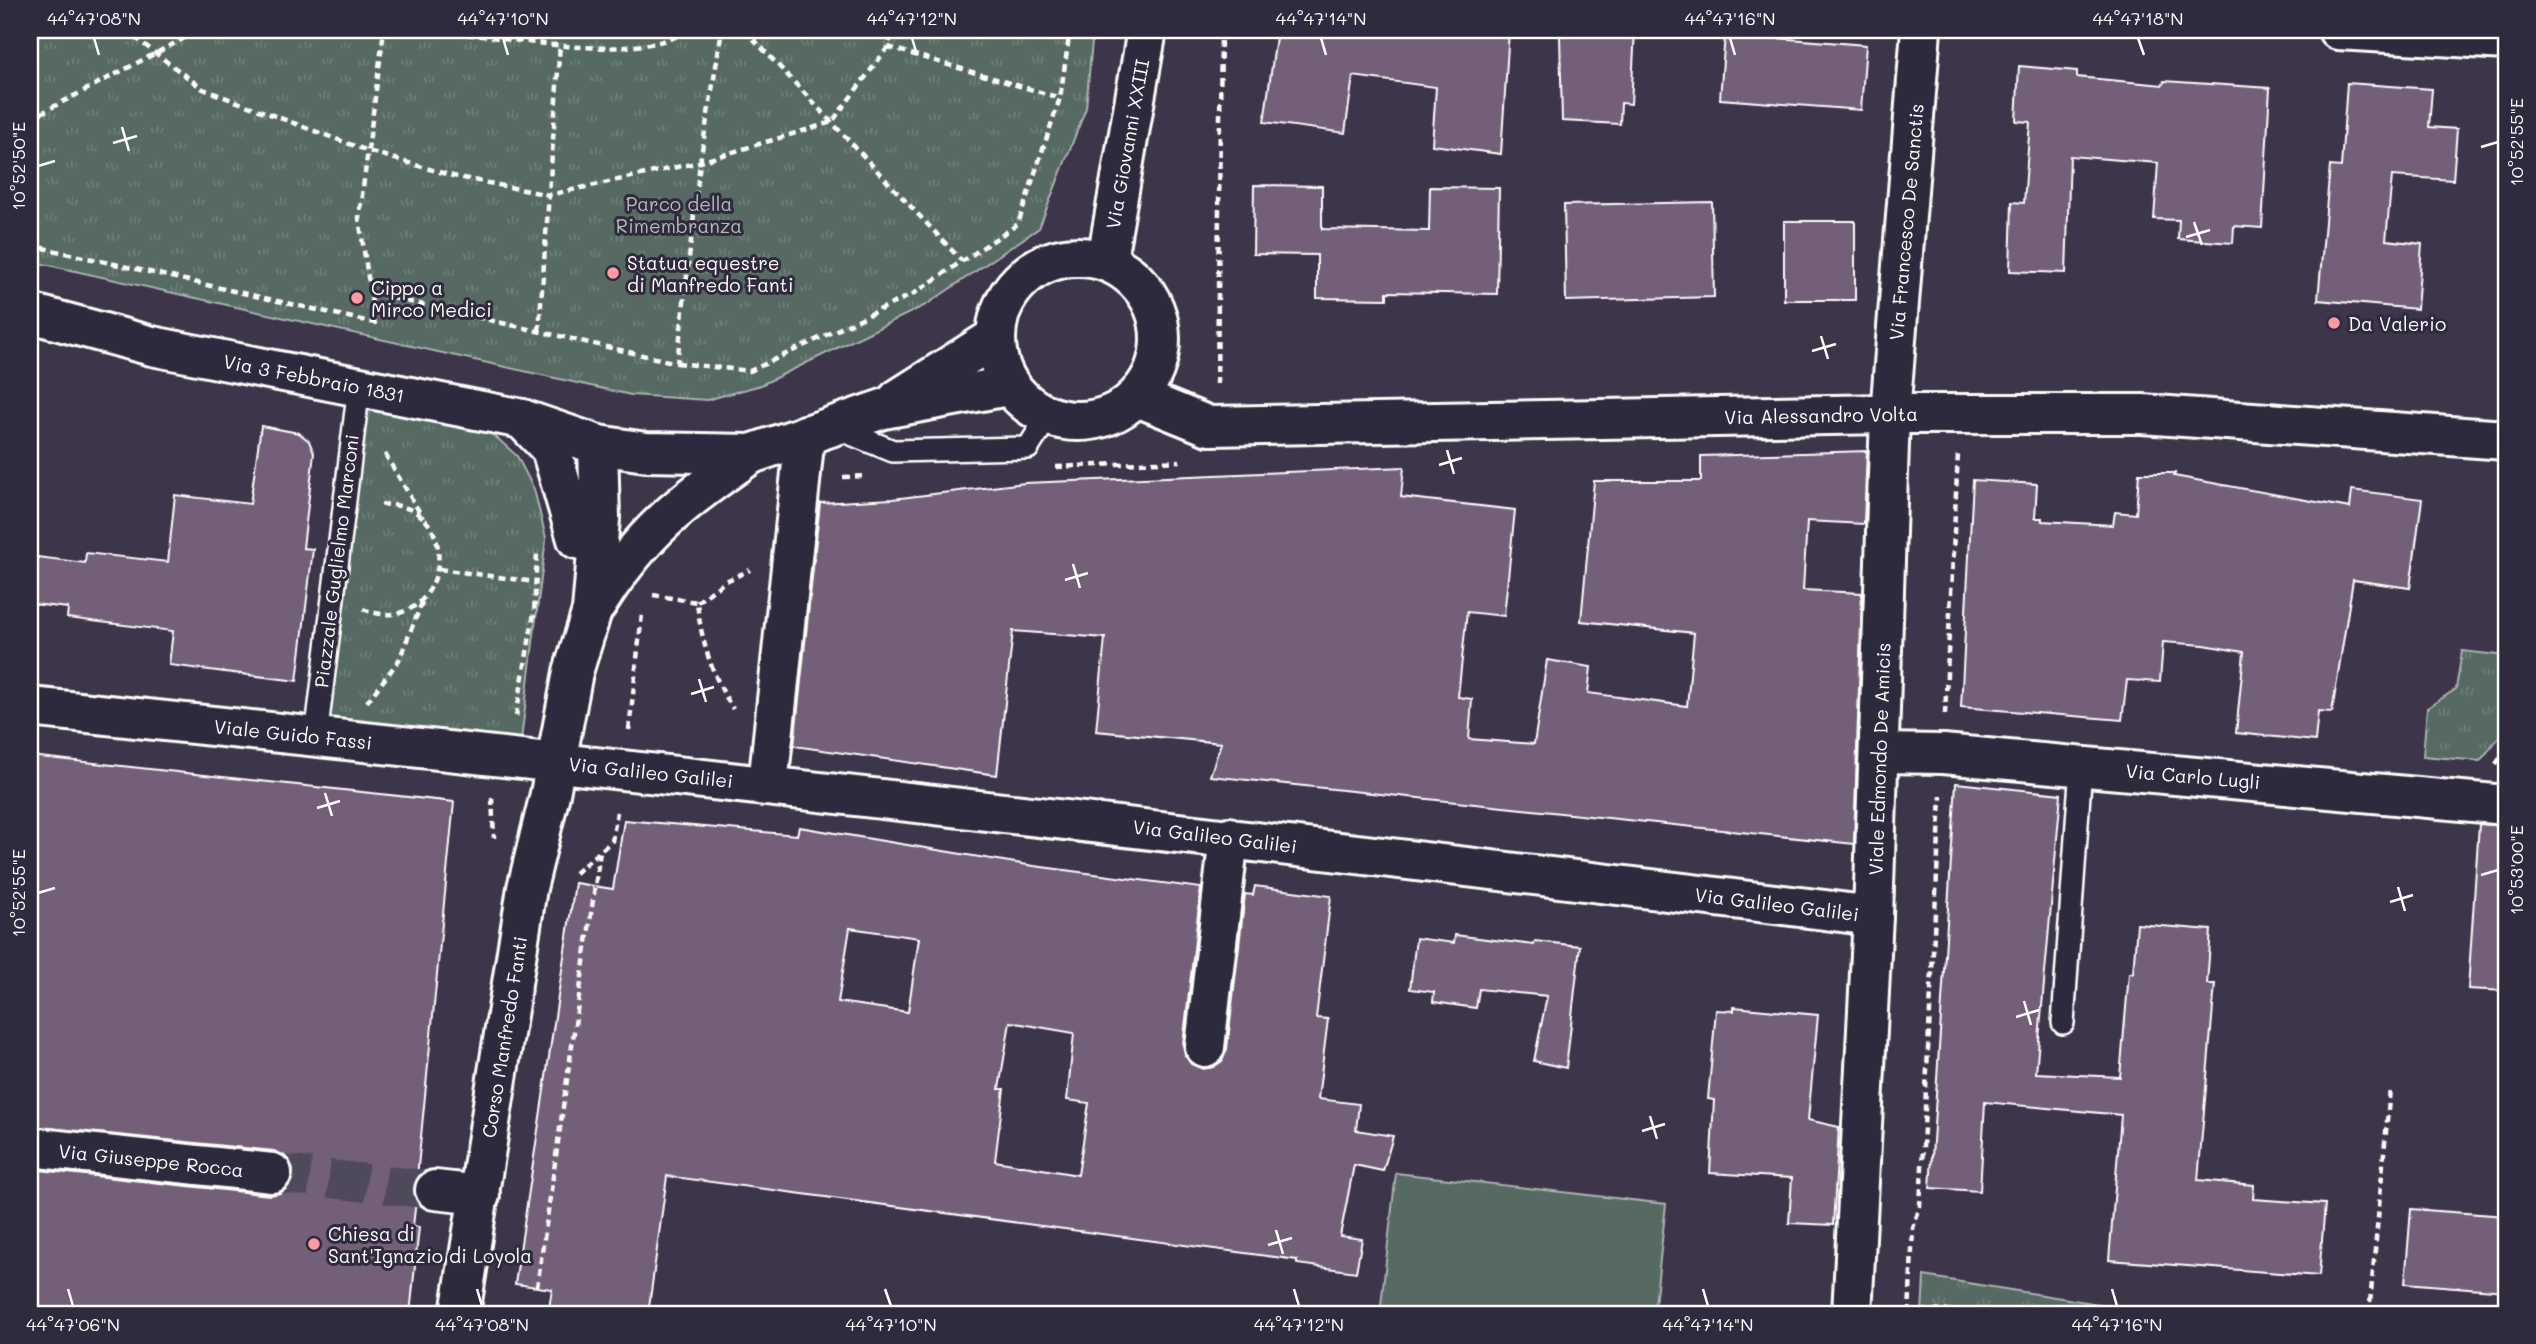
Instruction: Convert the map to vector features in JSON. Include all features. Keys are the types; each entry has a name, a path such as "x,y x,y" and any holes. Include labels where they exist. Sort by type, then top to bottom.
{"street":[{"name":"Via Giovanni XXIII","path":"1107,259 1147,30"},
{"name":"Via Francesco De Sanctis","path":"1890,414 1921,30"},
{"path":"2338,30 2506,40"},
{"path":"1054,257 1107,259 1150,293 1163,347 1140,398 1097,422 1047,418 1008,386 994,338 1011,288 1054,257"},
{"name":"Via 3 Febbraio 1831","path":"30,313 356,400 522,419 598,444"},
{"path":"883,409 994,338"},
{"path":"592,611 622,563 659,523 751,454 883,409 1008,386"},
{"name":"Via Alessandro Volta","path":"1140,398 1209,426 1890,414 2142,414 2506,440"},
{"name":"Viale Edmondo De Amicis","path":"1852,1314 1880,753 1890,414"},
{"path":"522,419 551,449 563,481 577,539"},
{"path":"768,785 792,562 819,430"},
{"path":"598,444 646,452 751,454"},
{"path":"573,672 577,539 598,444"},
{"path":"573,672 592,611 600,519 598,444"},
{"name":"Corso Manfredo Fanti","path":"460,1314 527,888 573,672"},
{"name":"Viale Guido Fassi","path":"30,707 555,761"},
{"name":"Via Carlo Lugli","path":"1880,753 1943,754 2506,805"},
{"name":"Via Galileo Galilei","path":"555,761 1229,837 1873,916"},
{"path":"1205,1047 1229,837"},
{"name":"Via Giuseppe Rocca","path":"30,1147 272,1173"},
{"path":"435,1190 480,1195"}],"lane":[{"name":"Piazzale Guglielmo Marconi","path":"316,737 356,400"},
{"path":"819,430 893,451 1028,448 1047,418"},
{"path":"2063,1023 2081,766"}],"path":[{"path":"125,30 204,89 368,151 453,176 549,195 700,162 832,122 888,47 893,30"},
{"path":"30,118 154,51 200,30"},
{"path":"30,245 375,323 359,218 384,30"},
{"path":"456,30 466,34 560,44 629,47 679,36 690,30"},
{"path":"677,363 700,162 722,30"},
{"path":"745,30 962,261"},
{"path":"371,293 677,363 750,371 913,294 1018,224 1060,98 1070,30"},
{"path":"539,331 560,44"},
{"path":"888,47 1060,98"},
{"path":"356,400 423,519 434,533 440,551 439,569 433,586 423,600 399,660 362,708"},
{"path":"1959,414 1920,1206 1913,1228 1909,1312 1991,1310 1996,1314"},
{"path":"340,528 356,513 379,505 395,505 423,519"},
{"path":"503,755 515,725 534,613 537,549"},
{"path":"644,593 697,602 726,581 771,561 792,562"},
{"path":"439,569 535,582"},
{"path":"334,579 343,595 357,606 373,613 391,614 408,610 423,600"},
{"path":"697,602 700,632 717,684 742,723 772,745"},
{"path":"537,1287 600,852"},
{"path":"2369,1314 2390,1089"}],"green space":[{"name":"Parco della Rimembranza","path":"30,30 1093,30 1086,108 1039,228 926,305 761,385 707,400 631,395 30,261"},
{"path":"363,406 488,430 517,456 534,489 546,538 520,748 322,726"},
{"path":"2462,651 2506,656 2506,729 2480,761 2423,756 2427,708 2456,689"},
{"path":"1396,1173 1666,1204 1654,1314 1380,1314"},
{"path":"1924,1276 2161,1314 1922,1314"}],"building":[{"path":"1277,30 1509,30 1501,154 1432,145 1436,87 1353,76 1345,133 1264,122"},
{"path":"1587,30 1635,30 1631,104 1621,103 1620,124 1562,121 1560,34 1587,36"},
{"path":"1725,34 1866,45 1861,110 1720,99"},
{"path":"2019,66 2077,71 2077,77 2163,85 2164,81 2270,88 2262,228 2234,226 2233,243 2178,239 2179,220 2154,219 2158,163 2070,156 2066,273 2010,271 2012,202 2024,203 2030,122 2016,121"},
{"path":"2347,83 2432,89 2429,127 2457,129 2453,180 2392,176 2386,240 2422,244 2417,309 2318,300 2330,166 2341,167"},
{"path":"1254,185 1322,186 1322,229 1429,231 1430,187 1499,188 1497,294 1387,292 1387,299 1317,298 1317,255 1253,254"},
{"path":"1712,202 1714,297 1566,301 1564,205"},
{"path":"1784,221 1855,221 1855,300 1784,300"},
{"path":"261,426 299,433 309,441 314,453 303,548 313,549 297,681 169,665 173,631 67,618 68,608 33,604 38,557 85,563 86,553 168,562 175,495 250,504"},
{"path":"1867,451 1864,524 1807,521 1803,590 1862,593 1854,844 1210,776 1221,743 1096,731 1105,638 1013,631 997,775 794,746 820,503 892,499 1025,483 1404,467 1401,497 1515,510 1504,616 1467,612 1458,697 1472,699 1469,739 1534,744 1547,660 1591,667 1588,693 1687,706 1694,633 1581,621 1594,481 1701,481 1701,456"},
{"path":"2139,473 2175,473 2174,476 2350,508 2352,490 2422,499 2410,588 2353,580 2332,712 2318,711 2315,741 2236,733 2244,652 2204,645 2163,642 2160,682 2127,680 2122,720 1961,707 1973,480 2037,484 2035,518 2042,518 2042,521 2113,525 2115,512 2136,514"},
{"path":"30,756 454,802 417,1177 413,1188 416,1200 413,1226 419,1227 410,1314 30,1314 30,1169 270,1195 280,1193 289,1186 294,1175 292,1164 285,1156 274,1151 30,1126"},
{"path":"1956,783 2061,794 2036,1073 2120,1077 2129,973 2133,973 2137,924 2211,930 2207,984 2215,984 2198,1180 2254,1185 2253,1199 2325,1204 2319,1276 2109,1260 2121,1115 1985,1102 1980,1191 1930,1188"},
{"path":"624,820 797,835 799,827 1034,866 1201,888 1183,1045 1191,1064 1203,1069 1222,1061 1227,1049 1245,894 1253,895 1255,886 1331,896 1316,1018 1328,1019 1318,1099 1359,1104 1356,1130 1393,1136 1383,1171 1354,1165 1340,1236 1362,1239 1356,1272 1297,1264 1297,1260 667,1176 648,1314 548,1314 552,1289 515,1284 575,883 613,889","holes":["850,928 919,938 908,1012 838,1002","1010,1022 1074,1033 1067,1100 1089,1103 1078,1175 995,1161 1004,1089 999,1089"]},
{"path":"2479,824 2506,826 2506,991 2468,989"},
{"path":"1455,935 1534,945 1535,941 1580,946 1566,1068 1534,1061 1547,996 1479,989 1476,1008 1433,1002 1434,992 1410,989 1416,938 1454,943"},
{"path":"1734,1007 1818,1015 1808,1120 1839,1127 1833,1225 1789,1223 1792,1178 1710,1173 1714,1100 1708,1099 1716,1010 1734,1011"},
{"path":"2411,1209 2506,1216 2506,1291 2405,1283"}],"tunnel":[{"path":"272,1173 435,1190"}],"place":[{"name":"Statua equestre di Manfredo Fanti","path":"613,273"},
{"name":"Cippo a Mirco Medici","path":"357,298"},
{"name":"Da Valerio","path":"2334,323"},
{"name":"Chiesa di Sant'Ignazio di Loyola","path":"314,1244"}]}
